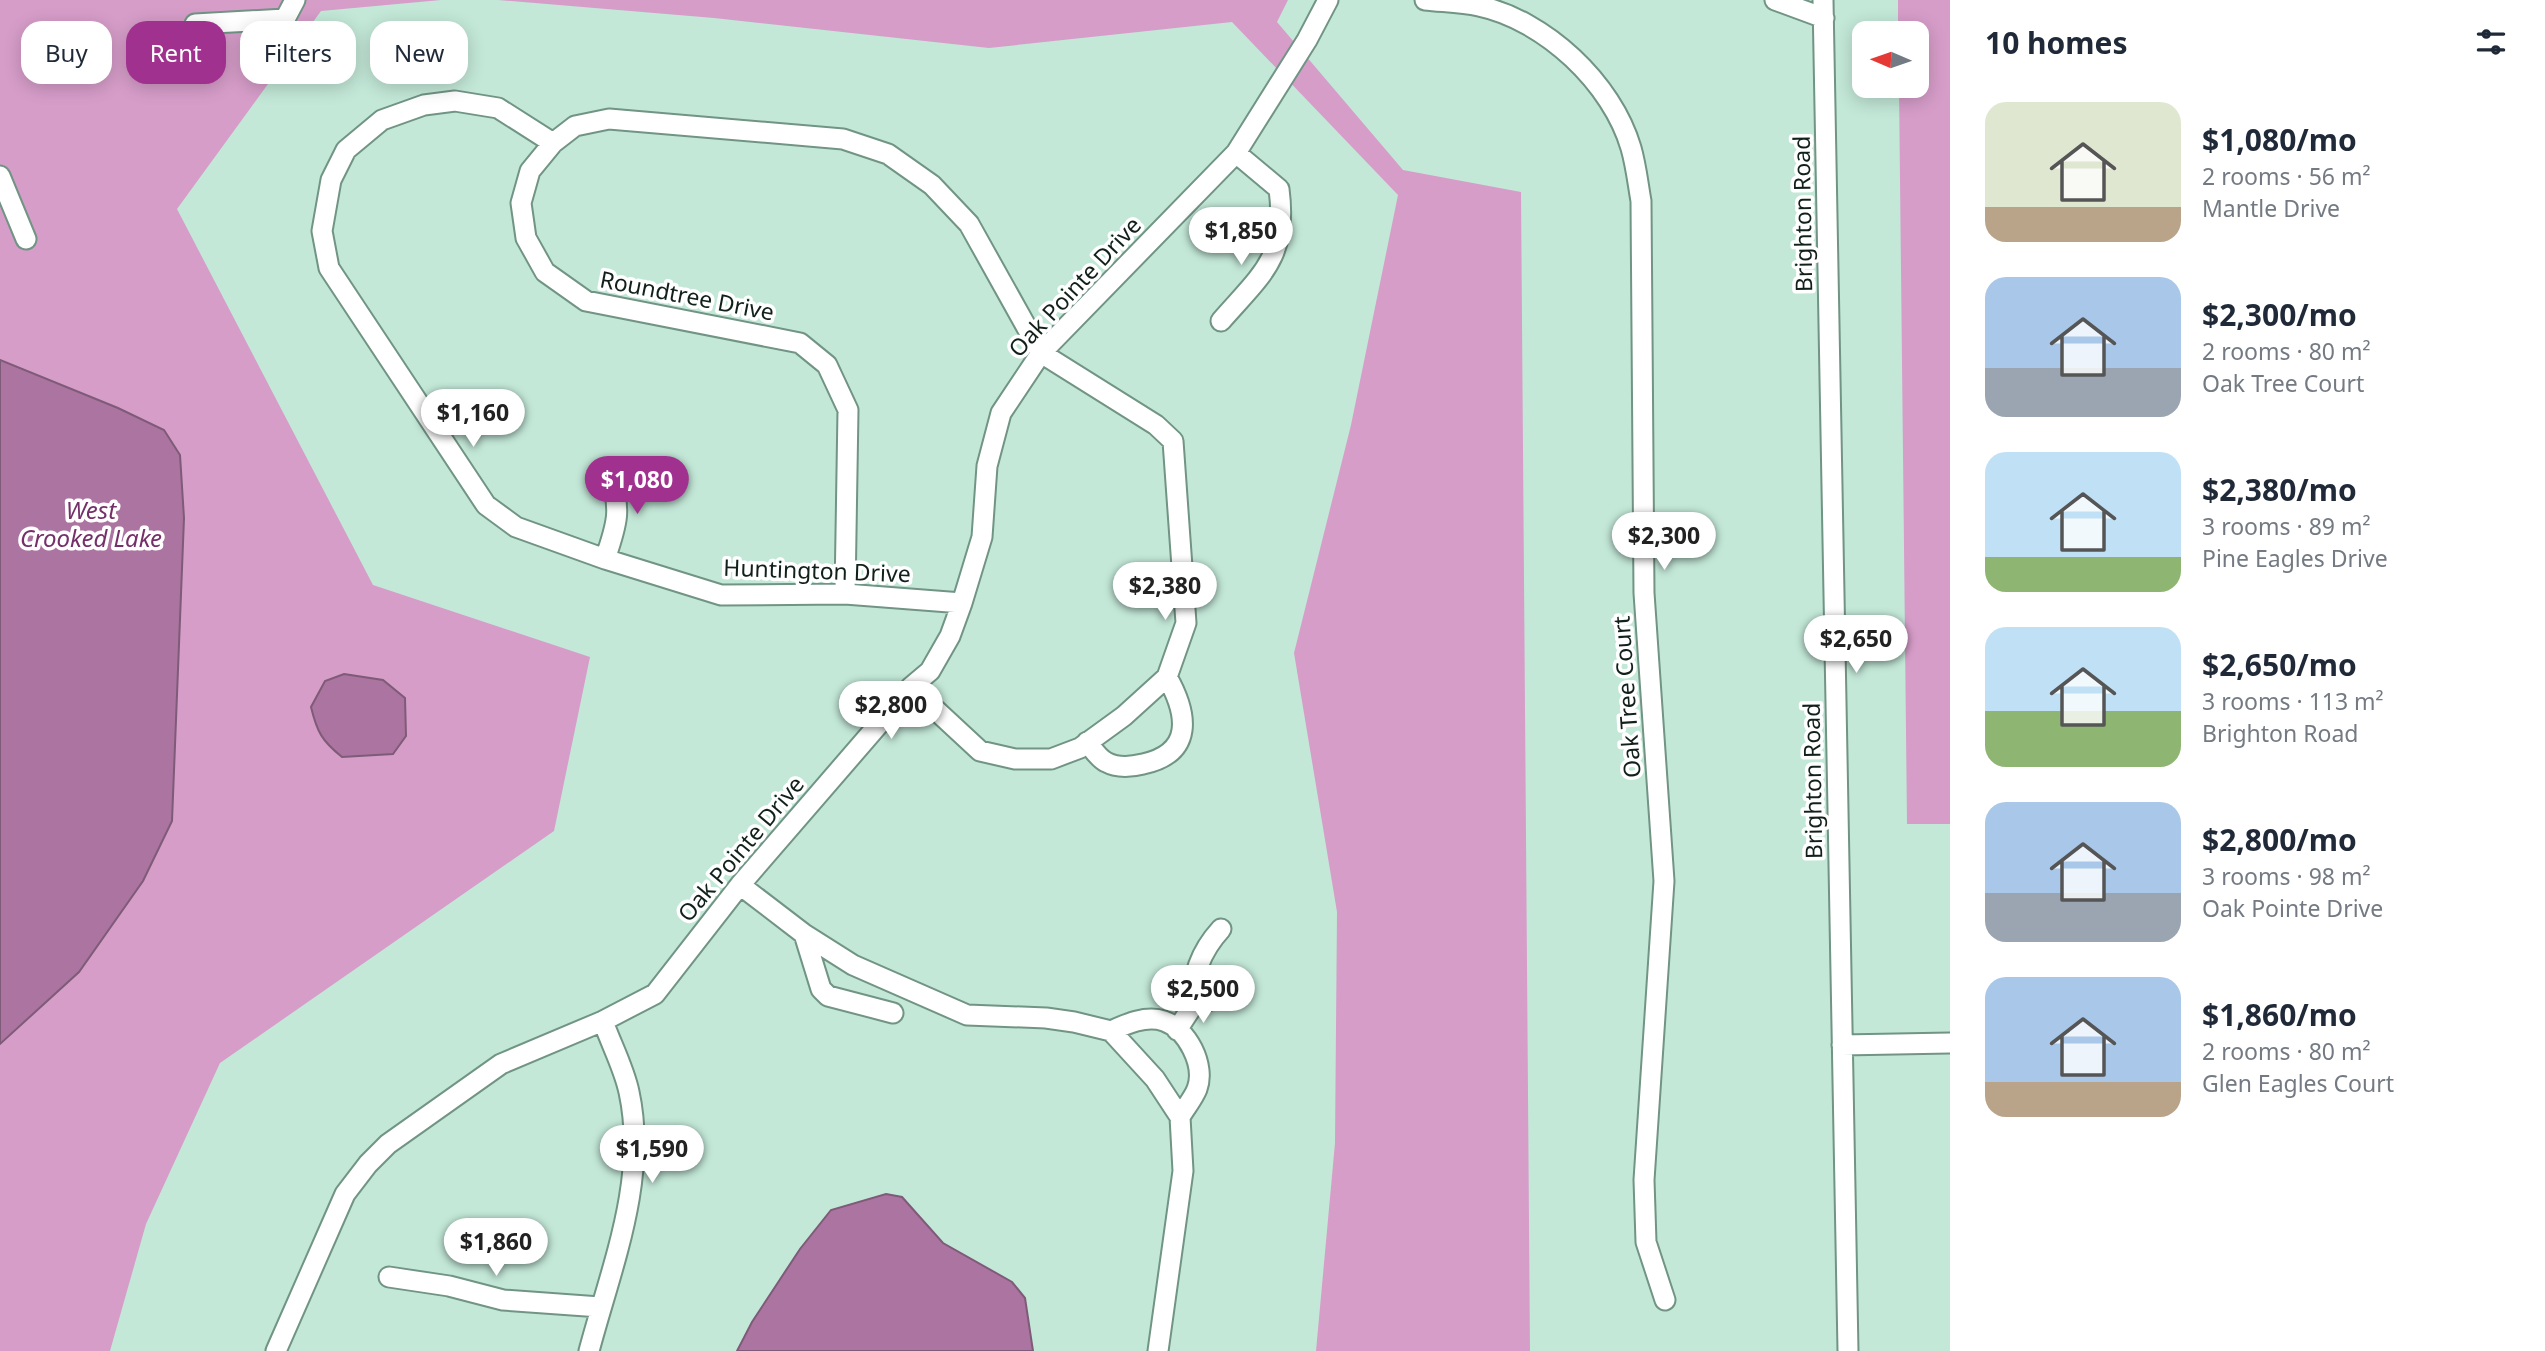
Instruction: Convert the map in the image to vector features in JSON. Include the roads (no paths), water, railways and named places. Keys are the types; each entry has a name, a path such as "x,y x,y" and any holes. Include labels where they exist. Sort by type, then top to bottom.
{"street":[{"path":"226,22 285,19 295,0"},
{"name":"Oak Pointe Drive","path":"276,1351 345,1194 381,1151 502,1065 603,1021 655,994 740,885 911,687 930,671 950,636 982,537 987,466 1001,413 1041,353 1236,153 1307,40 1328,0"},
{"name":"Oak Tree Court","path":"1425,0 1480,6 1527,24 1582,65 1612,105 1631,147 1641,201 1644,593 1664,881 1644,1180 1646,1242 1665,1300"},
{"path":"1775,0 1824,9"},
{"name":"Brighton Road","path":"1824,9 1848,1351"},
{"name":"Huntington Drive","path":"553,142 498,108 456,100 424,105 382,120 346,150 331,180 322,231 329,268 486,505 516,527 605,559 721,595 845,594 962,603"},
{"name":"Roundtree Drive","path":"845,594 848,410 827,365 800,343 586,301 545,272 526,239 521,203 530,171 553,142 575,126 609,119 843,139 888,155 932,185 969,224 1041,353"},
{"path":"1221,321 1270,265 1280,241 1279,189 1236,153"},
{"path":"0,176 26,239"},
{"path":"911,687 980,751 1015,759 1051,758 1080,748 1124,716 1167,677 1186,623 1173,441 1156,425 1041,353"},
{"path":"605,559 615,528 618,499 610,472"},
{"path":"1087,743 1103,761 1116,766 1155,762 1172,752 1179,744 1183,718 1178,695 1167,677"},
{"path":"740,885 804,934 853,965 967,1015 1055,1020 1111,1031 1134,1020 1163,1021 1187,1037 1197,1058 1198,1087 1180,1117"},
{"path":"1177,1030 1192,1007 1198,966 1204,950 1221,929"},
{"path":"804,934 821,989 828,996 893,1013"},
{"path":"1192,1007 1236,990"},
{"path":"589,1351 632,1193 634,1148 629,1091 603,1021"},
{"path":"1111,1031 1154,1079 1180,1117 1183,1171 1158,1351"},
{"path":"1842,1045 1950,1043"},
{"path":"389,1277 449,1286 503,1300 600,1307"}],"water":[{"name":"West Crooked Lake","path":"0,360 118,408 164,430 180,455 184,518 172,821 143,881 79,972 0,1044"},
{"path":"344,674 383,680 405,698 406,736 393,754 342,757 321,735 311,707 325,681"},
{"path":"886,1194 902,1197 943,1243 1012,1282 1025,1298 1033,1351 737,1351 752,1322 800,1249 831,1210"}]}
